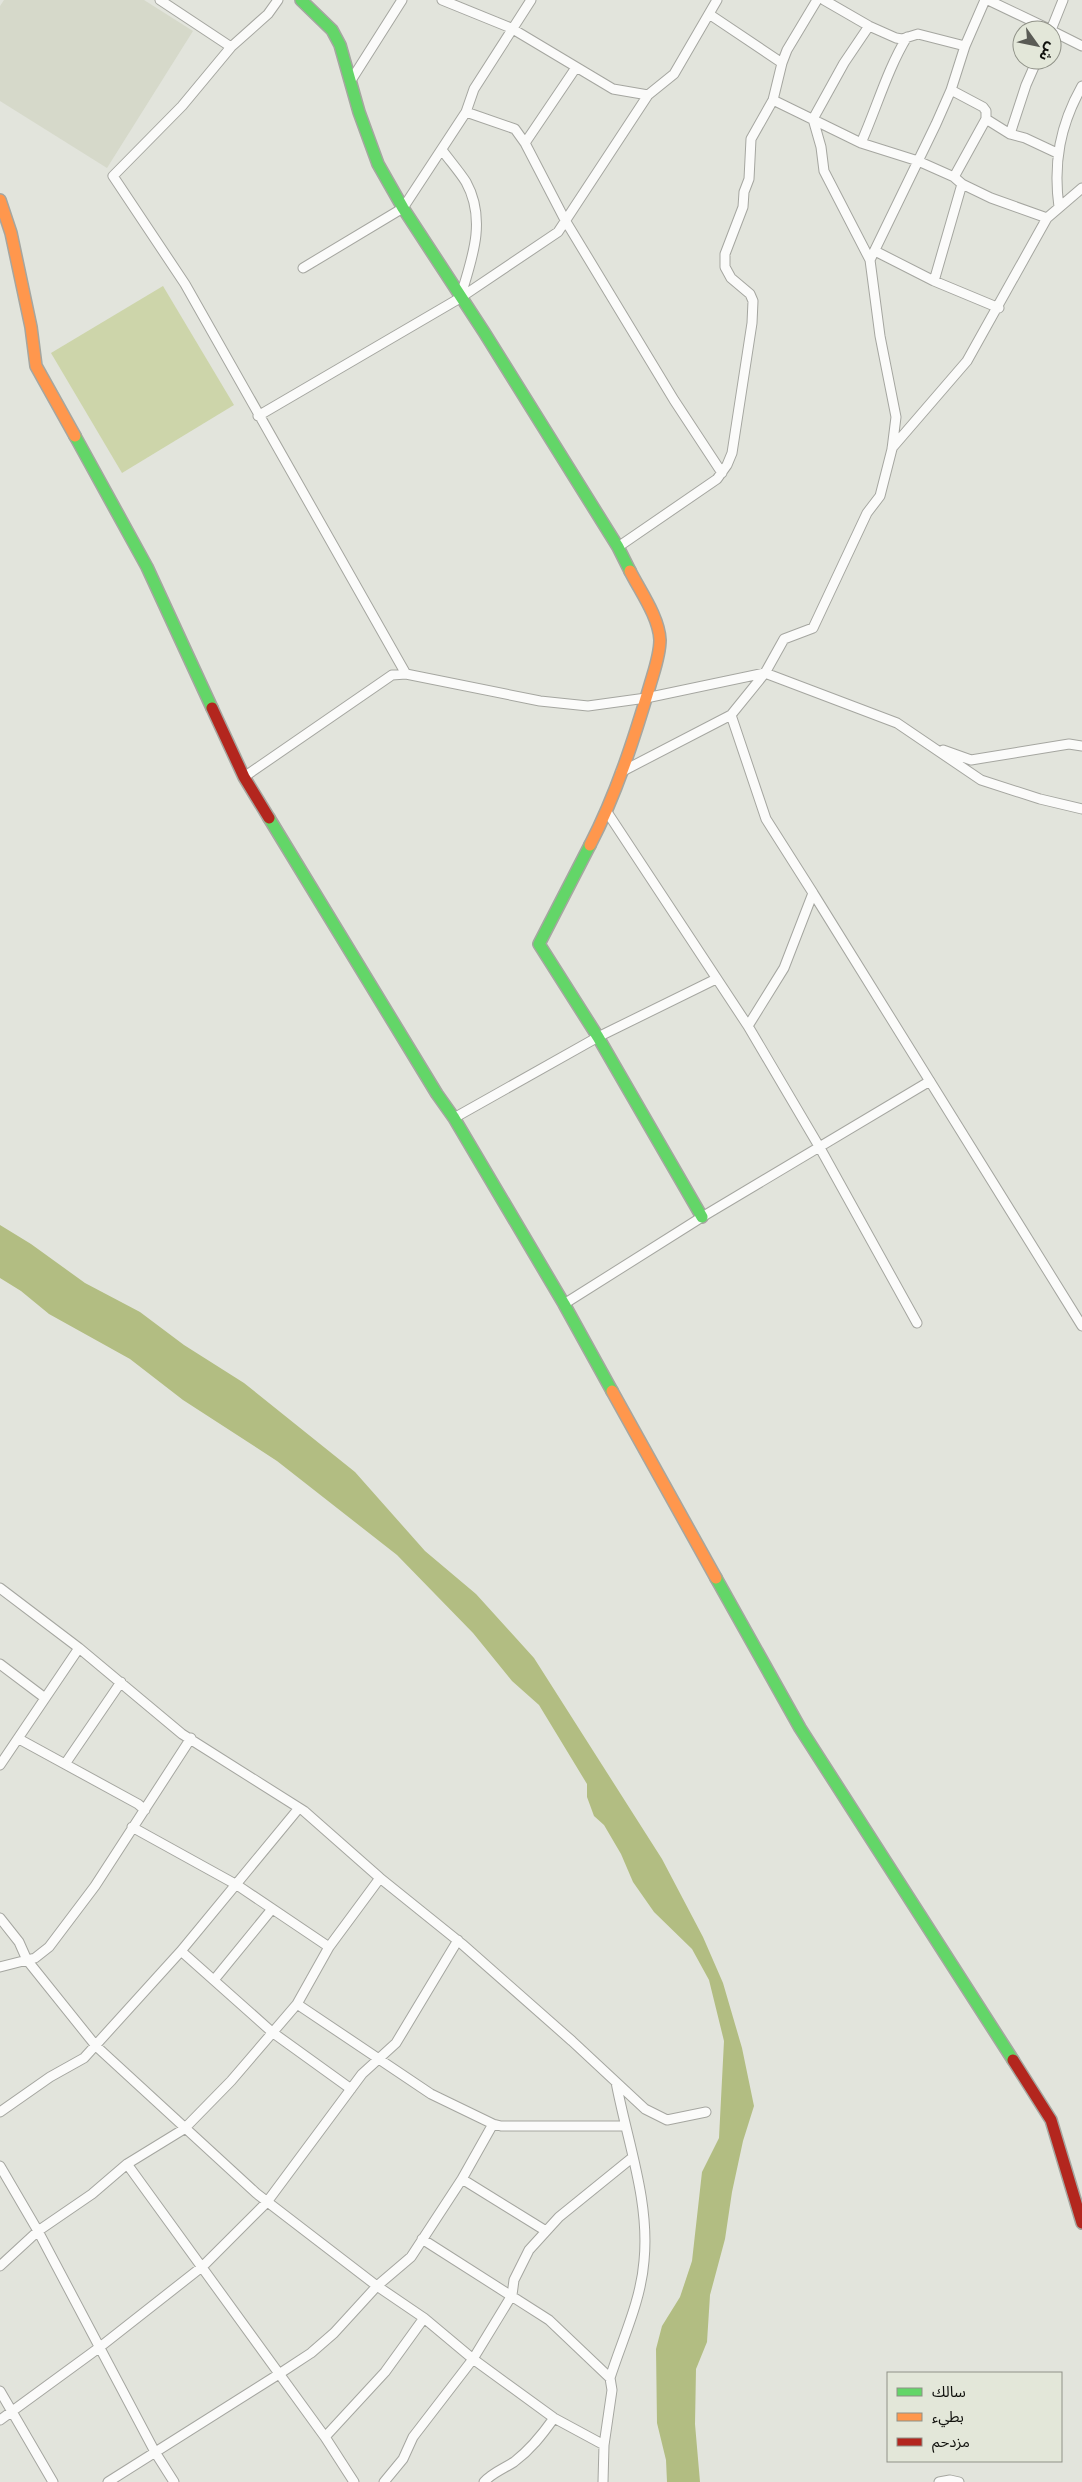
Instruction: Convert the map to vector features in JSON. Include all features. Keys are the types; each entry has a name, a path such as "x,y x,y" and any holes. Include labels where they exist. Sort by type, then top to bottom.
{"street":[{"path":"160,0 231,47"},
{"path":"278,0 268,14 231,47 182,106 113,176 185,284 258,416 406,674"},
{"path":"302,0 332,30 340,45 350,82 378,164 403,208 484,332 618,547 656,622 660,639 646,698 607,812 539,944 598,1037 702,1217"},
{"path":"350,82 402,0"},
{"path":"442,0 512,28 575,69 613,90 648,95"},
{"path":"303,268 403,208 466,112 474,89 531,0"},
{"path":"258,416 460,298 558,232 648,95 674,74 717,0"},
{"path":"618,547 703,490 722,473 732,452 753,308 750,294 734,282 724,267 725,254 743,207 744,192 748,179 751,139 773,100 782,62 818,0"},
{"path":"824,0 869,26 896,38 902,39 918,34 965,46"},
{"path":"870,260 951,90 965,46 986,0 1010,4 1035,20"},
{"path":"1055,20 1063,0"},
{"path":"709,14 782,62"},
{"path":"621,772 731,716 765,673 784,639 812,628 867,513 880,496 892,449 896,417 880,336 870,260 824,171 821,147 813,118 844,63 869,26"},
{"path":"1062,36 1082,46"},
{"path":"861,143 880,100 889,70 907,37"},
{"path":"525,143 575,69"},
{"path":"1010,134 1033,70"},
{"path":"1058,207 1055,180 1056,153 1078,102 1082,86"},
{"path":"951,90 983,106 986,111 986,119 954,177"},
{"path":"773,100 861,143 918,161 954,177 962,184 991,198 1047,218"},
{"path":"466,112 515,129 525,143 566,220 674,400 722,473"},
{"path":"986,119 1010,134 1025,138 1056,153"},
{"path":"442,150 466,182 476,208 477,242 460,298"},
{"path":"934,281 962,184"},
{"path":"892,449 968,361 999,308 1047,218 1082,188"},
{"path":"0,200 15,252 31,327 36,366 147,567 244,777 432,1086 454,1118 564,1304 800,1728 1051,2120 1082,2223"},
{"path":"875,251 934,281 999,308"},
{"path":"244,777 392,675 406,674 549,702 588,706 646,698 765,673 897,723 981,780 1040,799 1082,809"},
{"path":"731,716 766,819 814,893 1082,1326"},
{"path":"931,746 971,760 1069,744 1082,746"},
{"path":"607,812 748,1026 820,1148 918,1323"},
{"path":"748,1026 784,968 814,893"},
{"path":"454,1118 598,1037 716,978"},
{"path":"564,1304 702,1217 930,1081"},
{"path":"1,1590 79,1648 182,1734 299,1808 380,1878 458,1940 645,2109 667,2120 706,2112"},
{"path":"0,1765 79,1648"},
{"path":"0,1664 46,1698"},
{"path":"65,1764 121,1682"},
{"path":"0,1967 42,1954 49,1947 95,1886 191,1738"},
{"path":"19,1739 138,1804 144,1810"},
{"path":"0,2112 50,2077 77,2064 96,2046 181,1951 299,1808"},
{"path":"132,1827 237,1885 329,1947"},
{"path":"0,2266 38,2231 92,2194 128,2164 184,2129 231,2081 297,2004 329,1947 380,1878"},
{"path":"214,1980 272,1909"},
{"path":"0,1918 18,1942 27,1960 96,2046 184,2129 267,2202 376,2286 424,2318 472,2359 554,2418 604,2445"},
{"path":"0,2420 100,2347 202,2266 267,2202 362,2074 396,2043 458,1940"},
{"path":"181,1951 272,2032 351,2089"},
{"path":"297,2004 431,2094 493,2124 501,2126 624,2126"},
{"path":"603,2482 604,2445 612,2390 610,2378 639,2291 644,2262 641,2194 624,2126 616,2081"},
{"path":"108,2482 279,2374 319,2346 376,2286 405,2264 462,2179 493,2124"},
{"path":"384,2482 403,2459 413,2437 472,2359 512,2294 514,2280 529,2250 558,2217 633,2157"},
{"path":"128,2164 325,2437 354,2482"},
{"path":"0,2166 38,2231 155,2452 174,2482"},
{"path":"462,2179 546,2231"},
{"path":"422,2239 512,2294 555,2325 610,2378"},
{"path":"325,2437 384,2372 424,2318"},
{"path":"0,2391 53,2482"},
{"path":"484,2482 494,2472 511,2464 534,2446 554,2418"},
{"path":"939,2482 950,2480 959,2482"}],"shaded area":[{"path":"4,0 144,0 193,31 107,168 0,101 0,6"},
{"path":"163,286 234,405 122,473 51,353"},
{"path":"0,1225 31,1244 85,1283 140,1312 184,1345 244,1383 355,1472 425,1551 476,1594 534,1658 662,1859 703,1937 723,1983 742,2048 754,2106 743,2141 732,2192 725,2239 710,2295 707,2342 696,2369 695,2424 700,2482 667,2482 666,2460 657,2423 656,2349 662,2326 680,2297 692,2261 702,2172 719,2138 724,2041 709,1980 692,1949 654,1912 633,1882 621,1854 604,1825 594,1816 587,1797 587,1784 539,1705 512,1681 473,1633 397,1555 277,1461 183,1400 130,1359 49,1314 21,1291 0,1278"}],"traffic: fast":[{"path":"301,0 332,30 340,45 359,112 378,164 403,208 484,332 618,547 630,571"},
{"path":"75,436 147,567 212,708"},
{"path":"269,818 437,1094 454,1118 564,1304 612,1391"},
{"path":"590,845 539,944 598,1037 702,1217"},
{"path":"716,1578 800,1728 1013,2060"}],"traffic: slow":[{"path":"0,200 11,233 31,327 36,366 75,436"},
{"path":"590,845 624,766 659,651 660,640 656,622 630,571"},
{"path":"612,1391 716,1578"}],"traffic: jam":[{"path":"212,708 244,777 269,818"},
{"path":"1013,2060 1051,2120 1082,2223"}]}
